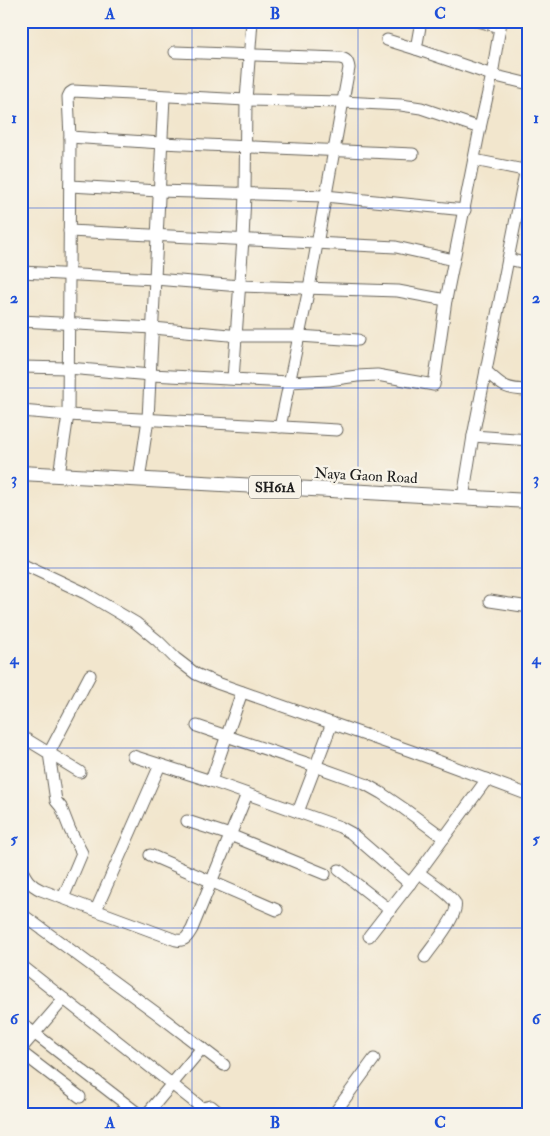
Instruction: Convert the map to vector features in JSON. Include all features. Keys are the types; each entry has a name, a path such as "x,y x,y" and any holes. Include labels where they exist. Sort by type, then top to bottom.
{"main road":[{"name":"Naya Gaon Road","path":"21,473 529,501"}],"street":[{"path":"233,379 243,240 246,100 252,21"},
{"path":"416,49 421,21"},
{"path":"21,367 68,368 151,375 289,382 377,375 434,385 446,300 501,24 478,21"},
{"path":"387,40 492,75 529,84"},
{"path":"176,52 340,58 348,62 349,68 344,102 309,288 280,427"},
{"path":"59,475 68,415 70,137 68,97 70,93 74,91 164,97 344,102 410,106 480,128"},
{"path":"139,480 148,419 151,375 164,97"},
{"path":"70,137 413,154"},
{"path":"463,498 473,436 527,171 529,152"},
{"path":"474,160 527,171"},
{"path":"70,186 159,191 325,196 465,210"},
{"path":"517,213 529,216"},
{"path":"69,232 396,247 454,260"},
{"path":"508,259 529,264"},
{"path":"21,272 155,279 240,286 398,291 446,300"},
{"path":"21,321 153,328 236,336 299,336 358,340"},
{"path":"486,371 497,382 509,389 529,390"},
{"path":"21,410 68,415 337,430"},
{"path":"473,436 529,440"},
{"path":"21,563 85,593 136,623 196,674 529,795"},
{"path":"490,601 529,607"},
{"path":"63,898 82,853 61,807 56,801 49,753 90,675"},
{"path":"211,781 242,692"},
{"path":"298,812 332,723"},
{"path":"197,726 365,784 381,793 444,838"},
{"path":"21,736 80,772"},
{"path":"133,756 340,826 351,833 410,884"},
{"path":"96,910 160,764"},
{"path":"370,936 487,779"},
{"path":"21,868 28,882 32,885 180,941 185,940 192,929 247,794"},
{"path":"186,820 230,835 325,874"},
{"path":"150,855 212,880 277,910"},
{"path":"339,870 390,910"},
{"path":"418,873 448,895 456,905 456,911 452,920 425,956"},
{"path":"23,915 155,1012 224,1066"},
{"path":"21,965 202,1108 211,1106 217,1111 218,1115"},
{"path":"64,999 21,1050 80,1097"},
{"path":"21,1023 140,1115"},
{"path":"146,1115 202,1048"},
{"path":"333,1115 374,1059"}]}
